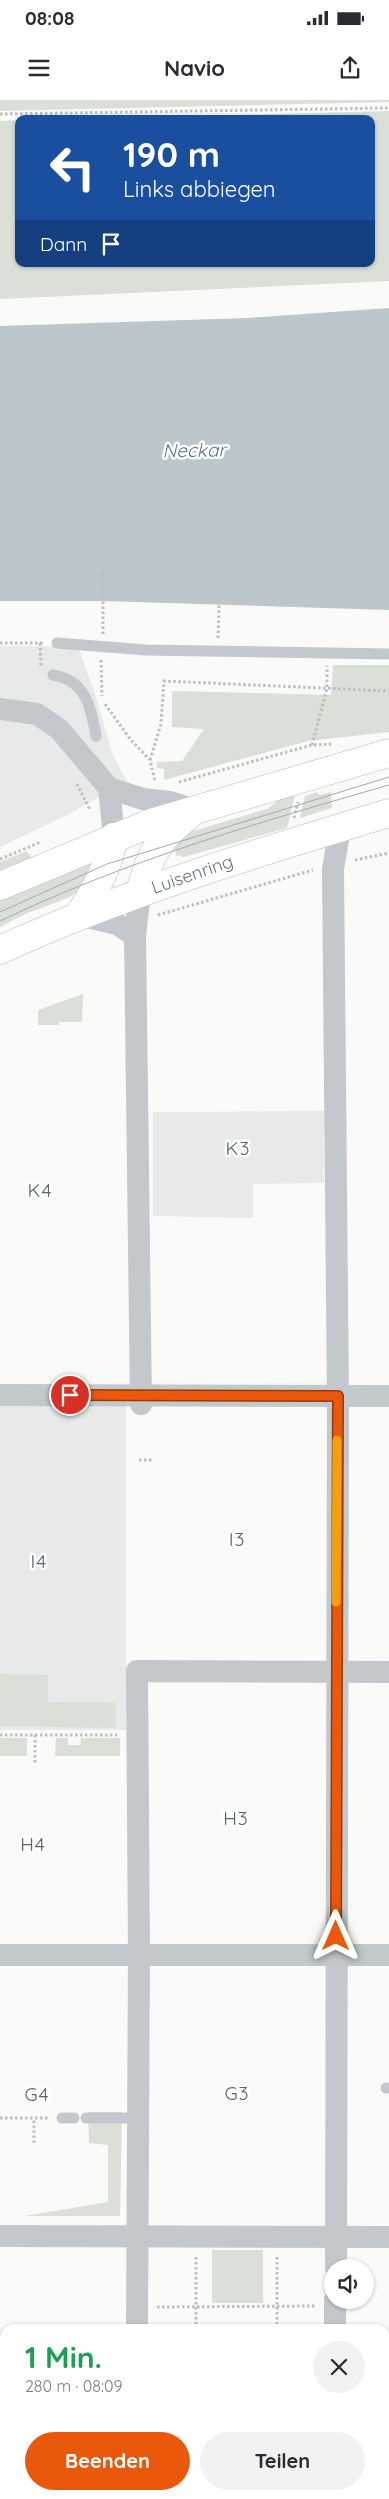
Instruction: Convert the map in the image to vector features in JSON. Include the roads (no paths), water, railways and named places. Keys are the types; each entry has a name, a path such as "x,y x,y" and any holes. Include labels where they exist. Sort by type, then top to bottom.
{"main road":[{"path":"0,886 114,837 194,810 389,753"},
{"path":"137,915 150,858 155,848 174,827 194,810"},
{"name":"Luisenring","path":"0,950 79,915 137,915 220,864 389,813"},
{"path":"79,915 93,896 103,874 114,837"}],"street":[{"path":"0,709 37,714 59,729 109,788 127,795 170,802 194,810"},
{"path":"109,788 114,837"},
{"path":"336,2259 344,2089 336,1955 338,1396 333,866 340,828"},
{"path":"79,915 117,924 137,915 141,1400"},
{"path":"0,1395 141,1400 389,1396"},
{"path":"137,2318 139,1954 137,1671 389,1672"},
{"path":"0,1955 389,1955"},
{"path":"0,2236 389,2236"},
{"path":"335,2309 335,2324"}],"lane":[{"path":"57,643 120,649 389,654"},
{"path":"47,675 66,677 76,684 91,707 96,736"},
{"path":"59,2118 74,2118"},
{"path":"86,2118 138,2118"}],"water":[{"name":"Neckar","path":"389,308 389,610 103,601 0,601 0,326 248,318"}],"tram line":[{"path":"0,912 107,864 389,777"},
{"path":"0,921 47,899 143,862 241,829 389,785"}],"district":[{"name":"K3","path":"238,1148"},
{"name":"K4","path":"40,1190"},
{"name":"I3","path":"237,1539"},
{"name":"I4","path":"39,1561"},
{"name":"H3","path":"236,1818"},
{"name":"H4","path":"33,1844"},
{"name":"G3","path":"237,2093"},
{"name":"G4","path":"37,2094"}]}
